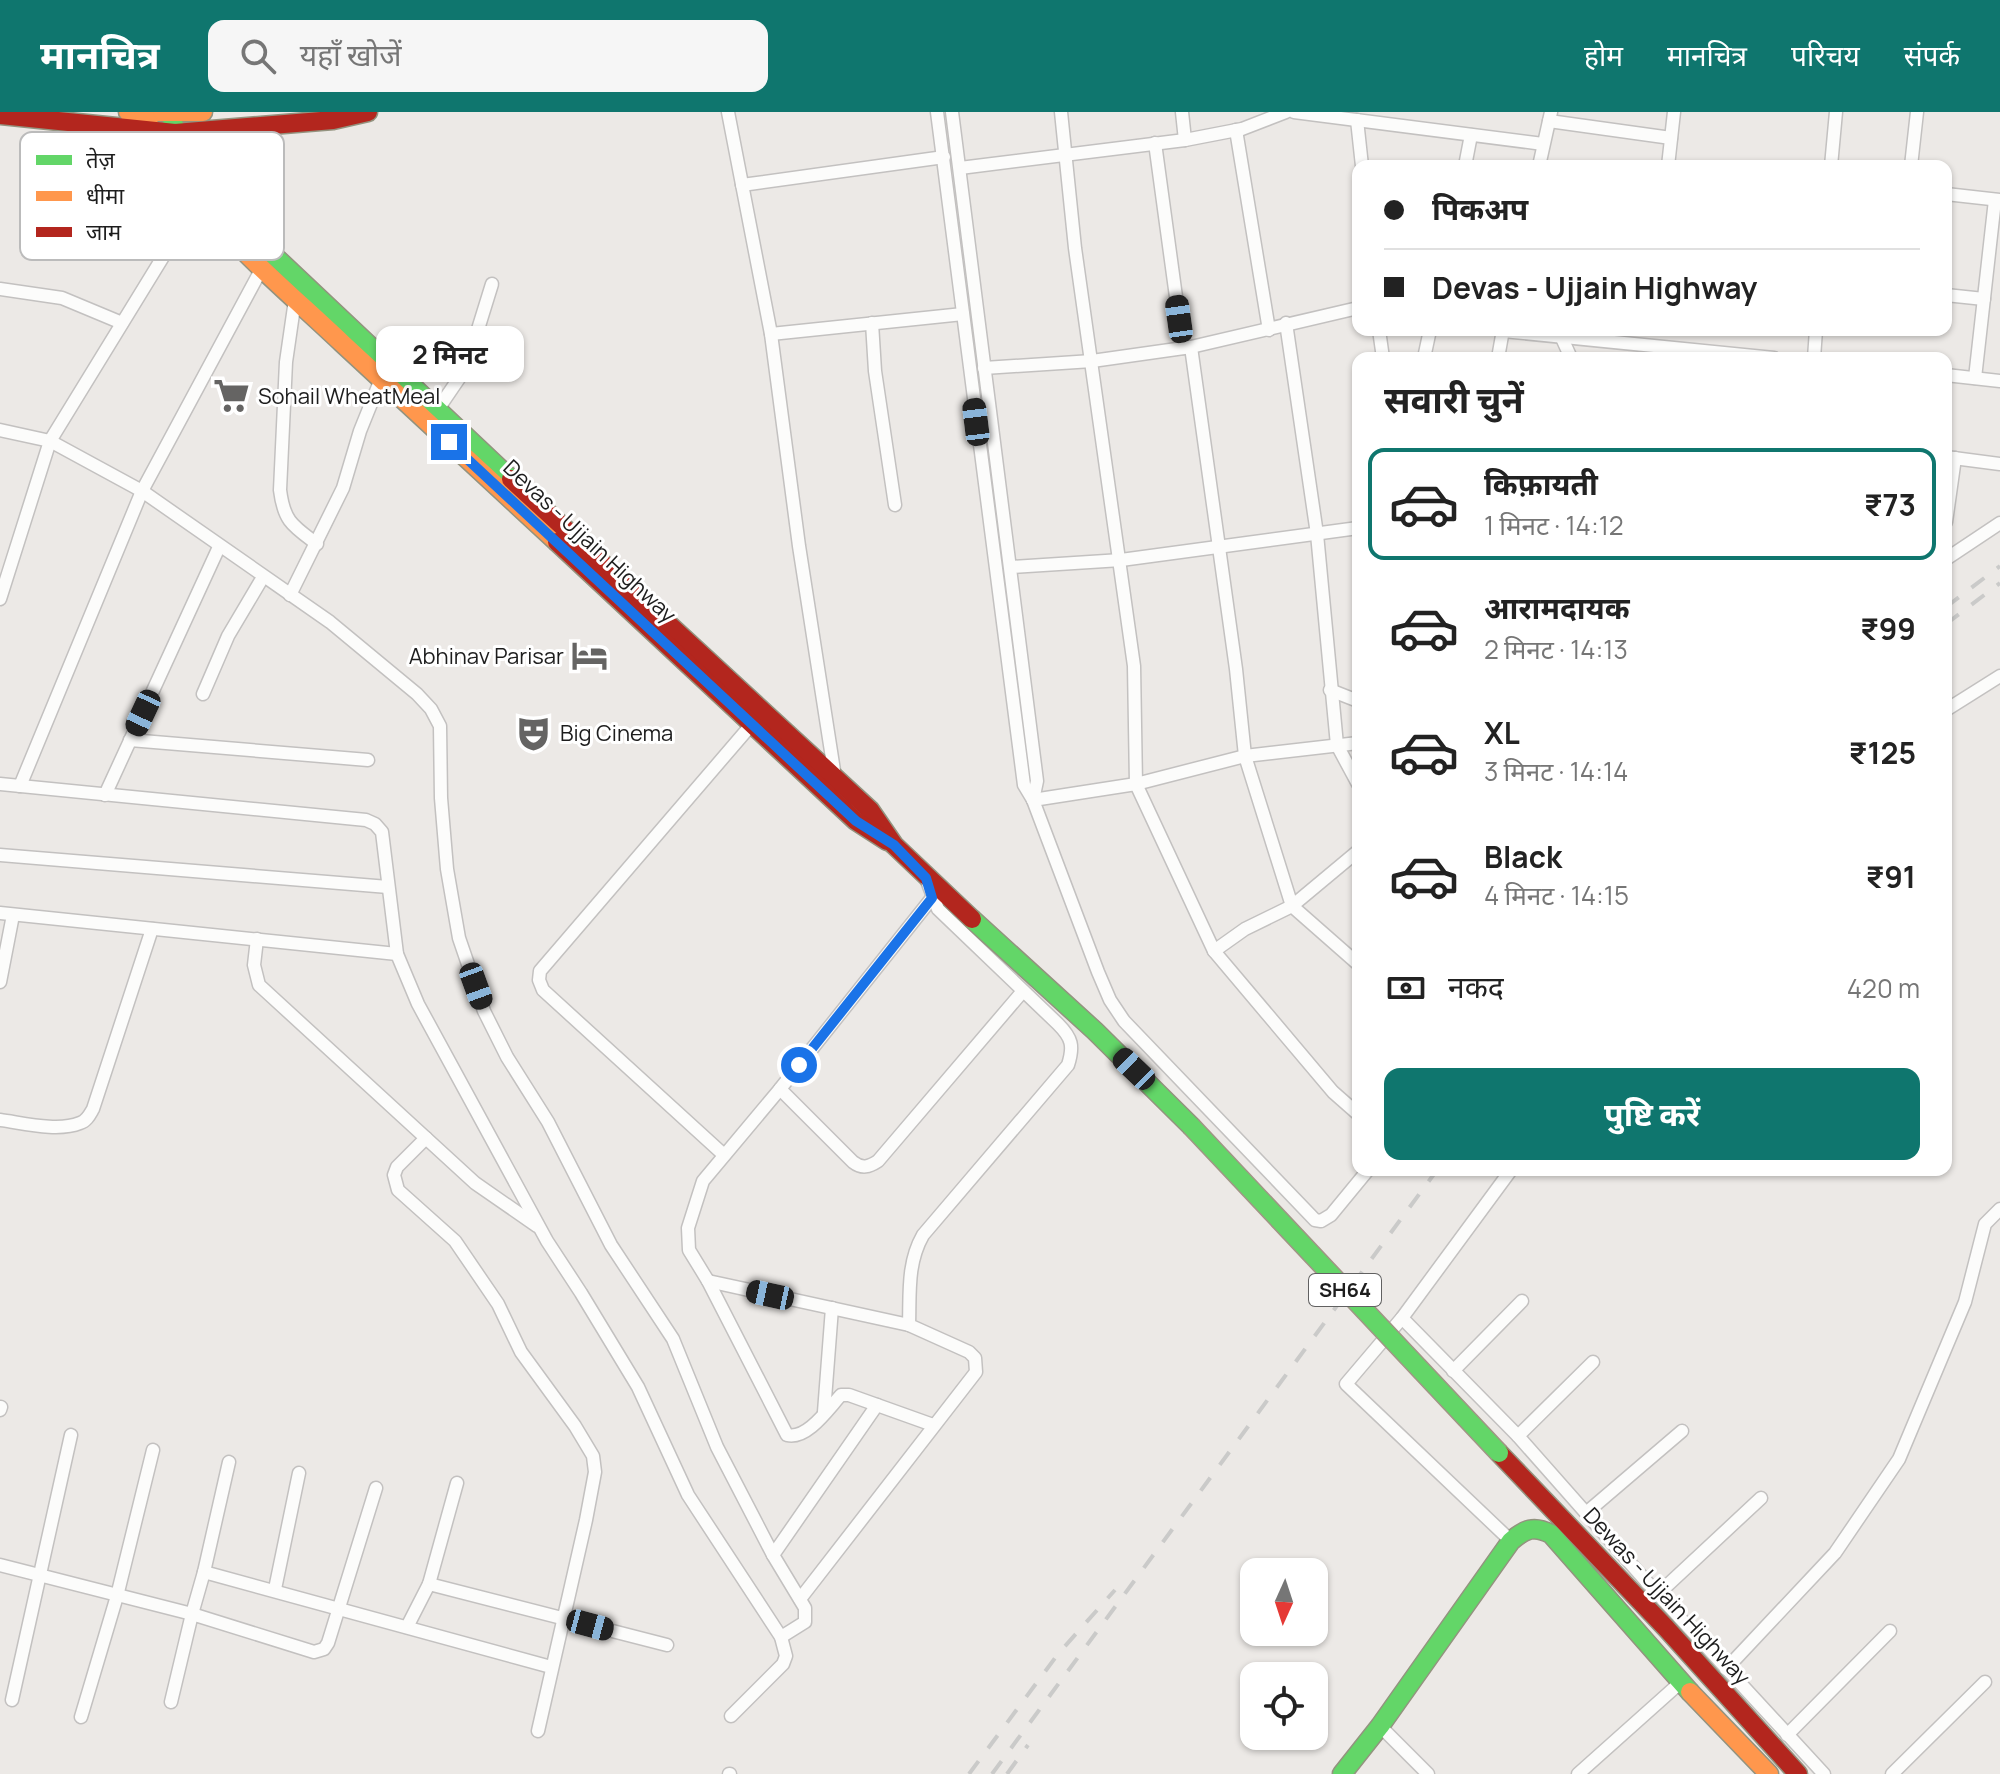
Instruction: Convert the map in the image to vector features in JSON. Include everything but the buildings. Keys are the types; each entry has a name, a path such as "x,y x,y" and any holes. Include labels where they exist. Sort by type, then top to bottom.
{"main road":[{"path":"170,114 203,112"},
{"path":"187,132 333,120 368,112"},
{"name":"SH64","path":"136,113 170,114"},
{"name":"Devas - Ujjain Highway","path":"136,113 151,132"},
{"name":"Devas - Ujjain Highway","path":"170,114 175,132"},
{"path":"0,115 151,132"},
{"name":"Devas - Ujjain Highway","path":"254,260 381,379 432,417 870,810 894,845 926,878 1143,1078 1499,1453"},
{"name":"Devas - Ujjain Highway","path":"275,260 432,417 752,724 856,821 894,845"},
{"name":"Dewas - Ujjain Highway","path":"1499,1453 1666,1628 1798,1774"},
{"path":"1342,1774 1380,1726 1511,1541 1528,1528 1539,1527 1551,1534 1681,1682 1769,1774"}],"street":[{"path":"728,112 771,334 799,546 836,780"},
{"path":"937,112 1024,785 1033,800 1098,972 1110,1000 1124,1021 1315,1220 1321,1221 1331,1215 1363,1176"},
{"path":"952,112 1037,781 1033,800"},
{"path":"1061,112 1075,248 1134,666 1136,784 1214,951 1322,1080 1352,1108"},
{"path":"1182,112 1185,140"},
{"path":"960,168 1185,140 1236,130 1286,112"},
{"path":"1294,112 1543,144"},
{"path":"1669,160 1674,112"},
{"path":"1832,160 1836,112"},
{"path":"1912,160 1917,112"},
{"path":"1540,160 1550,116 1671,138"},
{"path":"1357,120 1361,160"},
{"path":"1236,130 1269,330"},
{"path":"1466,160 1471,135"},
{"path":"1155,143 1219,548 1245,756 1292,906 1352,959"},
{"path":"742,185 944,157"},
{"path":"1952,195 1998,200 1975,378"},
{"path":"0,599 50,441 161,260"},
{"path":"20,786 142,491 262,268"},
{"path":"432,417 466,368 492,284"},
{"path":"0,289 62,298 122,323"},
{"path":"1952,296 1984,299"},
{"path":"295,300 286,362 280,490 288,522 317,544"},
{"path":"984,368 1092,361 1187,348 1352,309"},
{"path":"771,334 963,314"},
{"path":"872,323 875,371 895,505"},
{"path":"1286,323 1317,534 1337,745 1352,773"},
{"path":"1561,336 1714,352"},
{"path":"1561,336 1568,352"},
{"path":"1952,376 2000,381"},
{"path":"290,595 343,488 360,431 381,379"},
{"path":"0,430 50,441 142,491 330,622 431,709 440,726 441,798 447,869 459,938 484,1011 507,1057 548,1122 611,1245 673,1339 717,1447 773,1555 805,1608 805,1622 781,1637"},
{"path":"1952,457 2000,464"},
{"path":"1952,555 2000,523"},
{"path":"1011,567 1121,560 1352,529"},
{"path":"105,795 219,547"},
{"path":"203,694 228,636 263,577"},
{"path":"1952,706 2000,676"},
{"path":"1330,690 1352,699"},
{"path":"724,1155 543,990 539,980 540,971 752,724"},
{"path":"130,740 368,760"},
{"path":"1033,800 1136,784 1245,756 1352,744"},
{"path":"0,784 366,820 382,832 397,954 418,1004 539,1227 638,1387 688,1495 781,1637 786,1656 783,1664 731,1716"},
{"path":"0,855 388,887"},
{"path":"1214,951 1245,929 1292,906 1352,856"},
{"path":"909,1325 914,1250 923,1235 1068,1065 1072,1053 1070,1036 938,909 926,878"},
{"path":"932,898 703,1181 688,1228 689,1250 787,1435 794,1437 804,1432 841,1395 849,1395 933,1425"},
{"path":"0,982 7,914 397,954"},
{"path":"0,1120 57,1126 80,1124 88,1118 152,929"},
{"path":"257,939 254,975 259,985 475,1183 539,1227"},
{"path":"780,1089 853,1162 859,1167 870,1166 878,1161 1023,991"},
{"path":"426,1138 397,1167 394,1175 398,1190 455,1241 498,1304 521,1352 593,1456 595,1472 538,1731"},
{"path":"1507,1176 1402,1318 1346,1384 1511,1541"},
{"path":"1726,1669 1835,1553 1899,1459 1965,1302 1985,1224 2000,1209"},
{"path":"708,1281 909,1325 969,1352 975,1358 976,1372 800,1599"},
{"path":"1453,1371 1522,1301"},
{"path":"824,1412 832,1308"},
{"path":"1402,1318 1518,1436 1824,1774"},
{"path":"1518,1436 1593,1362"},
{"path":"773,1555 877,1405"},
{"path":"1586,1513 1682,1431"},
{"path":"12,1700 71,1435"},
{"path":"81,1717 117,1596 153,1450"},
{"path":"171,1702 229,1462"},
{"path":"275,1589 299,1473"},
{"path":"407,1627 429,1584 457,1483"},
{"path":"0,1565 192,1614 314,1652 324,1649 328,1643 376,1488"},
{"path":"1658,1594 1761,1498"},
{"path":"204,1572 551,1667"},
{"path":"429,1584 667,1645"},
{"path":"1787,1735 1890,1631"},
{"path":"1578,1774 1681,1682"},
{"path":"1892,1774 1985,1682"},
{"path":"1380,1726 1428,1774"}],"railway":[{"path":"1952,602 2000,566"},
{"path":"1952,619 2000,583"},
{"path":"992,1774 1433,1176"},
{"path":"969,1774 1058,1654 1115,1590"},
{"path":"1007,1774 1028,1745"}],"traffic: fast":[{"path":"170,114 177,132"},
{"path":"279,260 511,479"},
{"path":"972,919 1095,1031 1191,1126"},
{"path":"1191,1126 1499,1453"},
{"path":"1342,1774 1380,1726 1511,1541 1530,1530 1551,1534 1690,1692"}],"traffic: slow":[{"path":"128,112 203,112"},
{"path":"144,114 154,132"},
{"path":"254,260 557,542"},
{"path":"1690,1692 1769,1774"}],"traffic: jam":[{"path":"187,132 333,120 368,112"},
{"path":"0,115 165,132"},
{"path":"511,479 870,810 894,845 972,919"},
{"path":"557,542 856,821 887,841"},
{"path":"1499,1453 1666,1628 1798,1774"}],"place":[{"name":"Sohail WheatMeal","path":"232,396"},
{"name":"Abhinav Parisar","path":"590,656"},
{"name":"Big Cinema","path":"534,733"}],"route":[{"path":"449,442 856,821 894,845 926,878 932,898 799,1065"}]}
